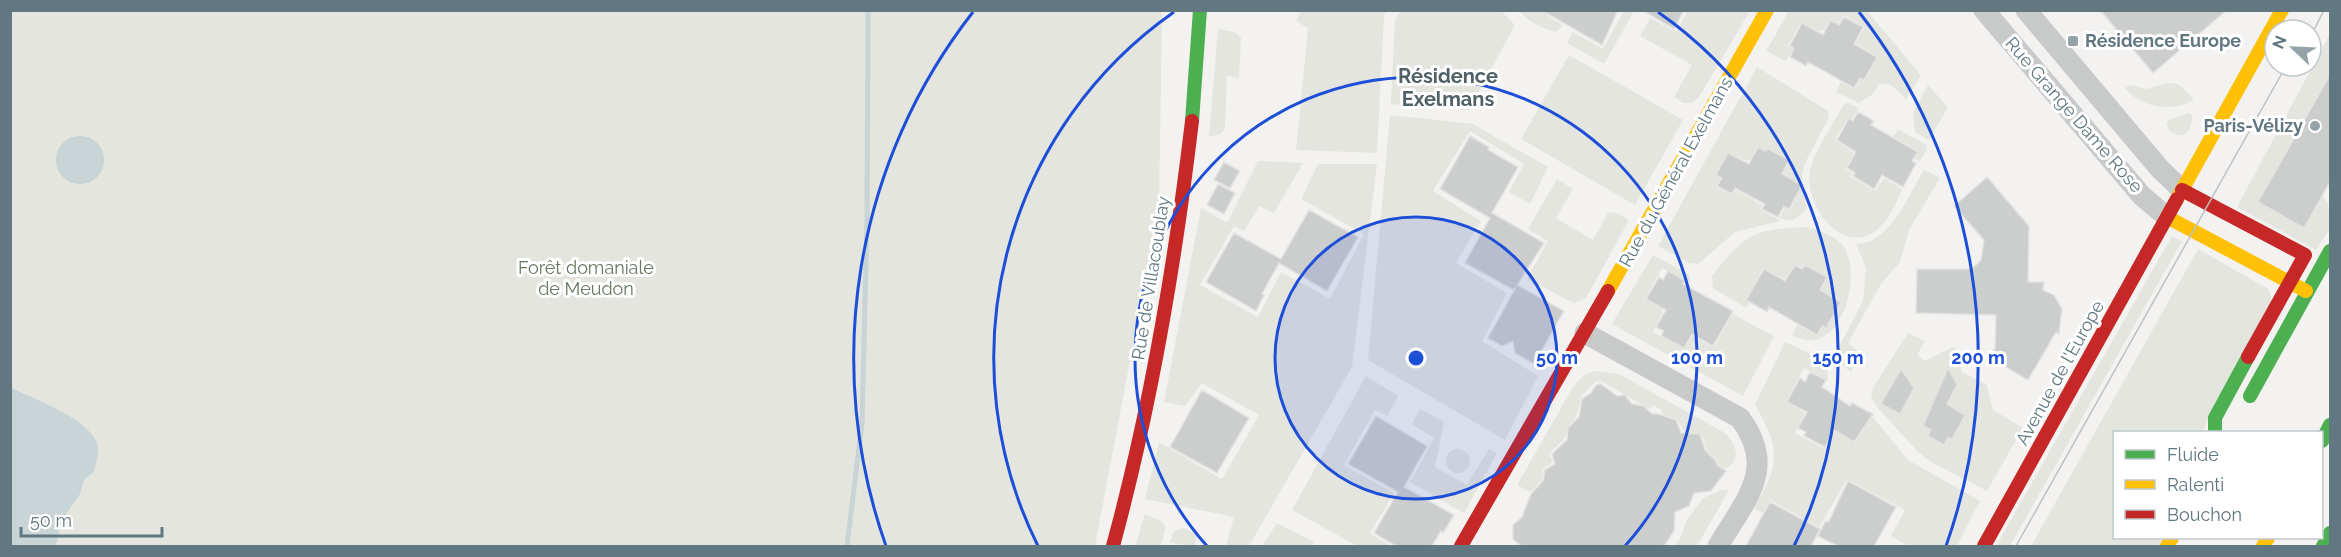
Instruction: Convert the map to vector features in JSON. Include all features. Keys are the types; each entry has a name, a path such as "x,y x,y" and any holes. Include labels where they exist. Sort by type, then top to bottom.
{"main road":[{"name":"Rue de Villacoublay","path":"1113,546 1133,472 1149,399 1176,250 1189,144 1200,10"},
{"name":"Rue du Général Exelmans","path":"1461,546 1585,333 1767,10"},
{"name":"Avenue de l'Europe","path":"1984,546 2282,10"},
{"path":"2182,190 2305,255 2215,418 2215,431"},
{"path":"2167,217 2308,292"},
{"path":"2241,412 2331,251"},
{"path":"2323,439 2331,424"},
{"path":"2323,546 2331,533"}],"street":[{"name":"Rue Grange Dame Rose","path":"1984,10 2142,196 2167,217"},
{"name":"Rue Grange Dame Rose","path":"2026,10 2160,169 2182,190"},
{"path":"1585,333 1740,418 1751,433 1759,458 1757,476 1718,546"}],"green space":[{"name":"Forêt domaniale de Meudon","path":"11,11 1162,11 1159,207 1095,546 56,546 61,522 80,494 84,480 82,425 61,411 11,387"},
{"path":"1301,11 1387,11 1384,15 1377,153 1296,150 1308,28 1296,21"},
{"path":"1402,11 1501,11 1515,25 1469,110 1391,104 1395,19"},
{"path":"1519,11 1551,11 1548,16 1563,25 1557,32 1546,29 1531,22"},
{"path":"1624,11 1634,11 1604,64 1567,43 1573,32 1603,49"},
{"path":"1688,11 1750,11 1699,97 1692,103 1683,103 1674,97 1692,65 1640,36 1650,18 1676,32"},
{"path":"1789,11 1867,11 1921,75 1906,100 1894,88 1884,83 1879,84 1873,94 1859,103 1836,92 1841,82 1855,89 1860,79 1864,81 1878,57 1856,43 1865,27 1844,15 1838,23 1831,19 1824,30 1819,31 1801,22 1788,46 1793,49 1786,61 1766,51"},
{"path":"1218,29 1235,32 1241,38 1239,78 1227,76 1225,129 1219,135 1209,136"},
{"path":"2330,34 2330,73 2258,202 2303,228 2322,195 2328,203 2330,228 2316,250 2237,207 2306,78 2323,78 2323,47"},
{"path":"1569,55 1683,120 1635,205 1521,139"},
{"path":"1757,67 1828,111 1829,117 1805,163 1802,175 1806,210 1794,219 1779,218 1785,208 1790,210 1802,185 1783,174 1790,160 1767,147 1765,150 1757,146 1750,160 1746,161 1728,153 1715,175 1721,179 1716,187 1732,195 1736,190 1762,205 1760,209 1781,221 1735,232 1698,264 1689,263 1658,246"},
{"path":"2168,83 2178,84 2194,99 2176,106 2157,106 2139,100 2125,88 2130,85 2146,89"},
{"path":"1928,85 1948,107 1929,140 1915,132 1913,113"},
{"path":"1848,103 1859,108 1852,119 1848,117 1835,140 1852,151 1853,155 1845,169 1852,173 1851,177 1875,191 1884,178 1902,189 1893,209 1879,228 1867,236 1855,238 1832,228 1816,207 1809,182 1810,170 1816,154 1844,104"},
{"path":"2188,113 2192,115 2191,126 2187,132 2177,135 2168,128 2169,120"},
{"path":"1390,115 1473,124 1548,167 1530,204 1509,192 1524,164 1470,131 1433,191 1481,221 1456,263 1507,293 1482,341 1538,376 1505,440 1368,360"},
{"path":"1898,129 1926,145 1927,150 1920,161 1915,159 1919,151 1903,142 1900,147 1891,142"},
{"path":"1258,161 1303,163 1274,213 1259,206 1244,231 1234,226 1200,285 1258,317 1281,272 1330,299 1364,234 1301,199 1318,164 1377,164 1352,367 1249,546 1226,546 1234,517 1145,499 1159,442 1222,479 1259,415 1202,383 1185,406 1164,402 1201,208 1227,223"},
{"path":"1924,170 1940,178 1909,230 1900,262 1881,284 1848,343 1860,353 1851,372 1833,358 1863,301 1866,268 1856,244 1868,242 1888,227 1897,217"},
{"path":"1557,179 1573,189 1556,218 1593,240 1608,213 1614,212 1629,220 1586,298 1574,303 1527,279 1548,241 1528,229"},
{"path":"1808,227 1828,234 1841,243 1849,261 1851,278 1843,313 1834,328 1822,337 1808,340 1792,335 1797,325 1817,336 1823,327 1826,329 1842,302 1821,290 1827,277 1804,264 1801,268 1794,265 1786,278 1763,268 1750,293 1753,296 1746,308 1713,288 1712,276 1734,250 1752,236 1775,229"},
{"path":"2172,236 2182,241 2010,546 1996,546"},
{"path":"2198,249 2268,289 2272,300 2203,431 2113,431 2113,539 2162,539 2158,546 2031,546"},
{"path":"1653,255 1689,274 1690,283 1662,268 1645,299 1662,309 1653,332 1684,349 1692,336 1714,347 1732,314 1774,336 1743,396 1612,324"},
{"path":"1908,333 1925,341 1917,355 1925,361 1955,346 1962,372 1987,385 1993,410 2023,428 1987,491 1931,462 1918,452 1877,407 1871,396 1873,388"},
{"path":"1785,342 1807,352 1828,370 1828,380 1804,368 1786,402 1805,413 1795,433 1825,449 1835,431 1855,443 1872,416 1908,460 1980,501 1957,546 1908,546 1891,536 1905,510 1847,479 1819,527 1770,500 1763,513 1753,508 1768,481 1774,457 1769,433 1755,405"},
{"path":"1595,371 1619,374 1725,433 1735,447 1734,461 1725,469 1718,466 1717,460 1707,451 1702,436 1698,433 1691,433 1687,436 1678,421 1661,413 1662,410 1653,405 1650,409 1601,381 1595,382 1582,396 1576,417 1569,426 1565,438 1551,452 1553,462 1543,469 1542,480 1530,492 1517,485 1573,387 1584,375"},
{"path":"1366,376 1398,396 1387,416 1375,410 1344,465 1394,493 1370,533 1390,546 1357,546 1292,510"},
{"path":"1420,409 1444,422 1435,467 1467,485 1489,449 1497,453 1464,513 1410,482 1434,438 1412,424"},
{"path":"1458,449 1466,453 1470,461 1466,469 1458,473 1450,469 1446,461 1450,453"},
{"path":"1721,490 1729,490 1697,546 1675,546 1686,521 1703,498"},
{"path":"1145,514 1161,521 1166,526 1161,546 1135,546"},
{"path":"1277,523 1313,541 1313,546 1262,546"},
{"path":"1183,528 1194,532 1197,537 1194,546 1170,543 1174,531"}],"shaded area":[{"path":"75,136 85,136 97,143 104,155 104,165 97,177 85,184 75,184 60,173 56,165 56,155 67,140"},
{"path":"11,387 59,410 83,425 98,446 94,471 84,480 80,494 61,522 56,546 11,546"}],"building":[{"path":"1541,10 1618,10 1602,45"},
{"path":"1642,10 1684,10 1674,29"},
{"path":"2100,10 2227,10 2153,73"},
{"path":"1844,17 1863,27 1854,44 1877,57 1864,80 1860,78 1854,88 1808,62 1806,66 1790,57 1794,48 1790,46 1802,23 1823,35 1831,20 1839,25"},
{"name":"Paris-Vélizy","path":"2331,73 2331,180 2304,228 2258,202"},
{"path":"1858,112 1874,121 1871,125 1918,152 1912,161 1916,163 1903,187 1882,175 1874,189 1853,176 1855,173 1847,168 1856,152 1837,140 1849,118 1853,121"},
{"path":"1470,136 1489,147 1488,150 1518,167 1492,213 1544,243 1517,285 1564,311 1534,364 1515,353 1513,341 1502,346 1488,338 1516,287 1514,290 1465,263 1490,218 1440,189"},
{"path":"1758,147 1765,151 1767,148 1789,160 1782,174 1802,185 1789,209 1784,206 1778,217 1762,209 1765,204 1735,188 1732,194 1717,186 1722,178 1716,175 1728,153 1749,164"},
{"path":"1224,162 1240,171 1230,188 1214,180"},
{"path":"1987,177 2029,226 2028,282 2044,282 2043,290 2054,295 2062,309 2059,334 2056,332 2028,380 1990,358 1995,348 1996,315 1916,313 1917,269 1972,269 1981,260 1984,240 1954,206"},
{"path":"1218,184 1235,193 1224,214 1207,205"},
{"path":"1309,210 1358,237 1327,291 1279,263 1262,294 1264,295 1256,311 1206,282 1234,233 1281,259"},
{"path":"1795,265 1802,269 1805,265 1827,277 1820,290 1841,302 1826,328 1822,326 1817,335 1769,307 1767,312 1746,300 1764,269 1785,281"},
{"path":"1668,271 1684,280 1683,284 1733,311 1713,346 1692,334 1684,348 1661,336 1664,331 1656,327 1666,310 1646,299 1659,277 1663,280"},
{"path":"1948,368 1957,385 1947,404 1965,415 1952,439 1948,437 1944,445 1928,436 1931,430 1923,426"},
{"path":"1901,369 1914,388 1900,414 1881,404"},
{"path":"1810,372 1826,380 1822,387 1850,406 1852,403 1873,414 1854,442 1834,430 1825,447 1804,436 1806,432 1798,428 1807,412 1787,402 1800,378 1805,382"},
{"path":"1601,384 1617,396 1625,395 1632,404 1644,406 1652,414 1676,420 1681,433 1700,434 1705,450 1718,466 1726,471 1711,491 1694,493 1689,506 1675,512 1674,531 1664,546 1521,546 1513,539 1513,525 1522,517 1531,494 1543,481 1545,470 1555,464 1552,454 1567,440 1568,428 1579,417 1582,399 1591,393 1596,385"},
{"path":"1202,390 1249,418 1217,473 1170,447"},
{"path":"1376,416 1427,446 1404,487 1454,515 1432,546 1396,546 1374,533 1398,492 1348,464"},
{"path":"1848,481 1896,507 1874,546 1838,546 1818,536 1825,522 1829,521"},
{"path":"1770,502 1820,529 1811,546 1746,546"}],"waterway":[{"path":"847,546 862,423 867,222 868,10"}],"tram line":[{"path":"2320,18 2324,10"},
{"path":"2016,546 2279,78"}],"traffic: fast":[{"path":"1192,121 1200,10"},
{"path":"2250,396 2330,251"},
{"path":"2215,431 2215,418 2248,357"},
{"path":"2323,439 2330,425"},
{"path":"2323,546 2330,533"}],"traffic: slow":[{"path":"1608,291 1767,10"},
{"path":"2177,199 2282,10"},
{"path":"2167,217 2306,291"},
{"path":"2167,546 2171,539"},
{"path":"2263,546 2267,539"}],"traffic: jam":[{"path":"1113,546 1139,441 1170,282 1192,121"},
{"path":"2182,190 2305,255 2248,357"},
{"path":"1984,546 2177,199"},
{"path":"1461,546 1608,291"}],"place":[{"name":"Résidence Europe","path":"2073,41"},
{"name":"Paris-Vélizy","path":"2315,126"}],"district":[{"name":"Résidence Exelmans","path":"1448,88"}]}
